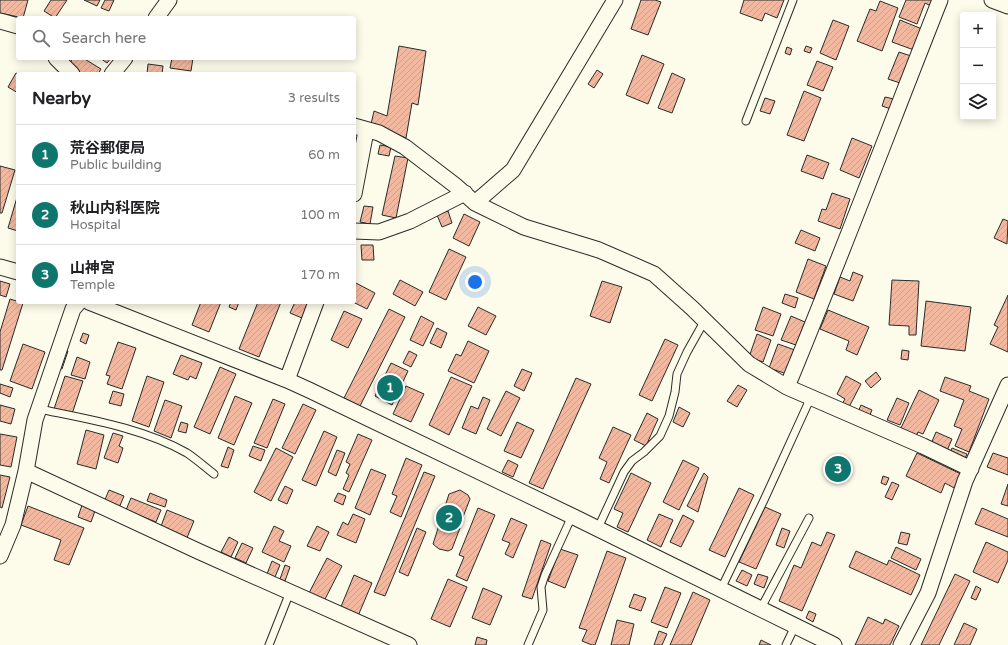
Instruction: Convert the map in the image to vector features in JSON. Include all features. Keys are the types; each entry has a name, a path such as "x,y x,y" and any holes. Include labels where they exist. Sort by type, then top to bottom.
{"street":[{"path":"157,16 169,0"},
{"path":"356,232 379,232 470,198 513,170 615,0"},
{"path":"787,387 871,179 888,131 940,0"},
{"path":"992,0 1008,6"},
{"path":"0,21 16,25"},
{"path":"58,60 70,72"},
{"path":"114,72 123,60"},
{"path":"356,172 360,129 379,133 405,147 470,198 524,227 599,250 654,274 705,320 749,364 787,387 923,446 971,469"},
{"path":"0,267 16,271"},
{"path":"0,556 6,524 26,471 35,420 73,309 77,304"},
{"path":"95,304 287,380 396,430 834,645"},
{"path":"287,380 315,304"},
{"path":"901,645 928,593 966,481 1008,385"},
{"path":"26,471 192,548 409,645"}],"lane":[{"path":"746,121 793,0"},
{"path":"598,528 624,472 632,461 644,452 660,436 669,416 675,392 676,374 705,320"},
{"path":"721,589 811,397"},
{"path":"39,409 130,430 164,442 187,453 214,474"},
{"path":"528,645 543,610 542,587 545,576 572,516"},
{"path":"760,608 809,518"},
{"path":"269,645 290,592"},
{"path":"786,645 795,626"}],"building":[{"path":"0,0 28,0 24,16 16,16 0,13"},
{"path":"51,0 67,0 56,16 52,16 44,11"},
{"path":"84,0 100,0 97,6"},
{"path":"105,0 114,0 109,11 101,8"},
{"path":"641,0 655,0 661,2 648,35 631,29"},
{"path":"744,0 784,0 777,18 765,13 762,21 740,13"},
{"path":"906,0 933,0 931,6 925,3 917,24 899,17"},
{"path":"880,1 898,8 882,51 857,41 870,9 876,11"},
{"path":"833,20 849,26 836,60 820,53"},
{"path":"900,20 922,29 914,50 892,42"},
{"path":"399,46 426,51 418,105 412,103 406,138 371,124 374,111 387,116"},
{"path":"806,46 812,48 810,53 804,51"},
{"path":"787,47 792,49 790,55 785,53"},
{"path":"899,52 911,56 900,83 888,79"},
{"path":"642,55 664,64 648,104 626,95"},
{"path":"72,60 86,60 101,69 99,72 77,72 68,66"},
{"path":"172,60 193,60 191,71 170,68"},
{"path":"817,61 833,67 823,91 807,85"},
{"path":"148,64 163,66 162,72 147,72"},
{"path":"597,70 603,74 594,88 588,84"},
{"path":"16,73 16,92 8,87"},
{"path":"672,73 685,79 672,113 658,108"},
{"path":"804,91 821,98 804,141 787,135"},
{"path":"885,97 894,99 891,109 882,106"},
{"path":"765,98 775,101 770,114 760,111"},
{"path":"852,138 872,146 859,178 840,170"},
{"path":"380,145 391,147 389,156 378,154"},
{"path":"807,155 829,163 823,179 801,171"},
{"path":"395,156 408,158 396,218 382,215"},
{"path":"0,166 15,170 2,213 0,213"},
{"path":"832,193 850,199 840,229 818,221 822,209 826,210"},
{"path":"16,201 16,230 8,228"},
{"path":"364,206 373,207 370,224 360,222"},
{"path":"448,211 452,223 442,227 437,215"},
{"path":"464,214 480,222 469,246 453,238"},
{"path":"1003,219 1008,221 1007,244 994,238"},
{"path":"801,230 820,238 815,251 795,243"},
{"path":"361,245 373,245 374,260 362,260"},
{"path":"449,249 466,257 446,300 429,292"},
{"path":"808,259 826,266 814,299 796,292"},
{"path":"853,272 863,276 853,301 834,294 840,277 850,281"},
{"path":"400,280 423,292 415,306 393,294"},
{"path":"892,280 919,281 916,335 909,335 909,326 889,325"},
{"path":"0,281 10,284 6,297 0,295"},
{"path":"602,281 622,287 610,323 590,316"},
{"path":"356,283 375,293 367,309 356,304"},
{"path":"785,294 798,298 795,308 782,303"},
{"path":"1008,295 1008,352 990,344 998,327 994,325"},
{"path":"10,299 16,301 16,304 23,304 2,370 0,370 0,332"},
{"path":"926,301 971,307 965,351 921,346"},
{"path":"200,304 220,304 209,332 192,325"},
{"path":"230,304 238,304 236,310 229,307"},
{"path":"257,304 280,304 259,357 239,349"},
{"path":"294,304 308,304 302,318 290,313"},
{"path":"478,307 496,316 486,335 468,326"},
{"path":"763,307 781,314 773,336 755,330"},
{"path":"389,309 405,317 360,406 344,398"},
{"path":"828,310 869,327 857,355 846,350 849,341 820,329"},
{"path":"344,311 362,319 348,348 331,340"},
{"path":"421,316 434,323 423,346 410,340"},
{"path":"791,316 805,322 796,345 781,340"},
{"path":"437,328 447,333 441,348 430,343"},
{"path":"83,333 89,335 86,344 80,341"},
{"path":"757,334 771,340 763,362 749,357"},
{"path":"665,339 678,345 652,401 639,395"},
{"path":"468,341 489,351 474,383 448,371 456,354 461,356"},
{"path":"118,342 136,348 122,389 107,384 110,376 106,375"},
{"path":"23,344 45,352 32,389 10,381"},
{"path":"778,344 795,350 787,374 769,368"},
{"path":"62,349 68,351 62,369 56,367"},
{"path":"902,350 909,351 908,360 901,359"},
{"path":"409,351 417,355 411,367 403,363"},
{"path":"181,355 202,363 196,379 190,376 188,380 173,374"},
{"path":"77,357 90,362 85,379 71,375"},
{"path":"391,363 408,371 392,405 375,396"},
{"path":"220,367 236,374 210,434 194,427"},
{"path":"522,369 532,373 524,391 514,386"},
{"path":"876,372 881,379 871,388 865,381"},
{"path":"65,376 83,381 72,414 54,409"},
{"path":"147,376 164,382 149,427 132,421"},
{"path":"846,376 861,384 849,407 842,404 845,399 837,394"},
{"path":"451,377 472,386 449,435 429,425"},
{"path":"945,377 971,386 969,391 989,399 969,452 955,446 962,429 954,426 964,400 940,391"},
{"path":"576,378 591,384 543,489 529,483"},
{"path":"0,384 13,388 10,397 0,393"},
{"path":"738,385 747,390 737,407 727,401"},
{"path":"406,386 424,394 411,422 393,414"},
{"path":"919,390 939,400 923,434 918,432 916,437 900,430"},
{"path":"113,391 124,394 121,406 109,403"},
{"path":"506,391 520,398 501,436 487,429"},
{"path":"235,396 252,403 234,445 218,438"},
{"path":"483,397 490,400 476,434 462,428 471,406 478,409"},
{"path":"897,398 909,403 900,425 887,420"},
{"path":"273,399 285,404 267,448 254,443"},
{"path":"165,400 182,406 171,438 154,431"},
{"path":"303,404 316,410 295,454 282,448"},
{"path":"0,405 15,409 11,424 0,421"},
{"path":"861,405 872,410 869,417 858,412"},
{"path":"679,407 690,413 683,427 673,422"},
{"path":"647,413 658,419 646,446 634,440"},
{"path":"181,422 188,424 186,433 178,431"},
{"path":"517,422 534,430 521,458 504,451"},
{"path":"613,427 631,435 609,483 600,479 607,462 599,458"},
{"path":"86,430 104,435 96,469 77,464"},
{"path":"324,431 337,437 316,486 302,480"},
{"path":"936,432 952,439 946,453 930,446"},
{"path":"113,433 123,436 119,446 123,448 118,463 104,458"},
{"path":"0,434 17,437 11,467 0,465"},
{"path":"358,434 372,440 349,492 343,489 349,475 346,473 350,464 346,462"},
{"path":"253,446 265,450 261,461 249,456"},
{"path":"228,447 234,450 228,468 221,466"},
{"path":"276,448 293,457 271,501 254,492"},
{"path":"952,448 967,454 964,461 949,455"},
{"path":"337,450 345,453 336,476 328,472"},
{"path":"917,453 963,475 956,489 945,483 941,493 906,476"},
{"path":"993,453 1008,458 1008,475 987,467"},
{"path":"406,458 422,465 401,517 390,512 397,496 392,494"},
{"path":"508,460 518,465 513,477 502,472"},
{"path":"683,460 699,468 679,510 663,502"},
{"path":"839,460 848,465 842,475 834,471"},
{"path":"371,469 386,475 370,515 355,508"},
{"path":"424,472 435,476 385,596 374,592"},
{"path":"631,473 651,483 628,532 617,527 623,513 614,509"},
{"path":"704,473 708,477 698,512 687,506"},
{"path":"0,475 10,477 2,508 0,507"},
{"path":"883,476 889,478 886,485 881,483"},
{"path":"892,482 899,485 892,500 885,497"},
{"path":"1008,484 1008,506 1001,504"},
{"path":"285,486 293,490 287,504 278,500"},
{"path":"739,488 754,495 725,557 709,550"},
{"path":"109,490 124,496 119,508 104,502"},
{"path":"460,490 468,495 470,499 461,522 458,521 456,526 460,528 452,549 448,551 439,549 433,544 449,494"},
{"path":"150,493 167,500 165,507 147,501"},
{"path":"338,493 346,496 343,505 334,501"},
{"path":"131,498 161,510 156,522 126,510"},
{"path":"82,505 95,511 91,522 78,517"},
{"path":"28,506 84,528 69,565 54,560 61,540 21,525"},
{"path":"765,507 781,514 756,569 739,562"},
{"path":"478,508 495,515 467,581 456,576 464,557 459,555"},
{"path":"982,508 1008,519 1008,537 975,524"},
{"path":"167,510 194,521 186,540 160,529"},
{"path":"353,514 365,519 356,543 337,535 343,522 348,525"},
{"path":"659,514 673,520 661,547 647,540"},
{"path":"683,515 694,521 681,547 670,542"},
{"path":"511,518 527,525 513,558 505,554 510,543 502,540"},
{"path":"274,526 284,531 279,541 291,546 284,562 262,552"},
{"path":"317,526 329,532 320,551 307,546"},
{"path":"417,528 426,532 408,576 399,572"},
{"path":"782,528 790,531 784,548 776,545"},
{"path":"827,532 835,535 802,611 779,601 794,565 801,568 812,542 821,546"},
{"path":"901,532 910,534 907,545 898,543"},
{"path":"229,537 238,542 231,557 221,552"},
{"path":"541,540 551,544 532,599 522,596"},
{"path":"986,542 1008,552 1008,560 998,583 973,572"},
{"path":"242,543 253,548 246,563 235,558"},
{"path":"896,547 921,559 916,570 891,558"},
{"path":"560,549 578,555 565,588 548,581"},
{"path":"607,551 626,558 595,645 592,645 582,641 587,630 579,628"},
{"path":"856,551 887,565 889,560 920,575 911,595 849,567"},
{"path":"327,558 342,566 323,603 308,595"},
{"path":"272,561 280,565 275,577 267,574"},
{"path":"285,565 290,567 285,581 280,579"},
{"path":"742,570 752,575 747,586 736,581"},
{"path":"758,574 768,577 764,588 754,584"},
{"path":"955,574 970,581 939,645 921,645"},
{"path":"354,575 372,583 358,616 340,609"},
{"path":"448,579 467,587 450,627 431,619"},
{"path":"976,586 981,589 976,600 971,598"},
{"path":"665,587 681,593 667,628 651,622"},
{"path":"483,588 502,596 490,625 472,618"},
{"path":"693,592 710,600 691,645 670,645"},
{"path":"634,594 646,598 641,611 629,607"},
{"path":"809,611 816,614 813,622 806,618"},
{"path":"868,617 883,624 885,619 899,626 890,645 855,645"},
{"path":"617,620 634,624 629,645 611,645"},
{"path":"964,623 977,629 970,645 954,645"},
{"path":"659,631 667,634 662,645 654,645"},
{"path":"477,637 487,640 486,645 475,645"},
{"path":"761,640 771,645 759,645"}],"place":[{"name":"荒谷郵便局","path":"390,388"},
{"name":"山神宮","path":"838,469"},
{"name":"秋山内科医院","path":"449,518"}]}
